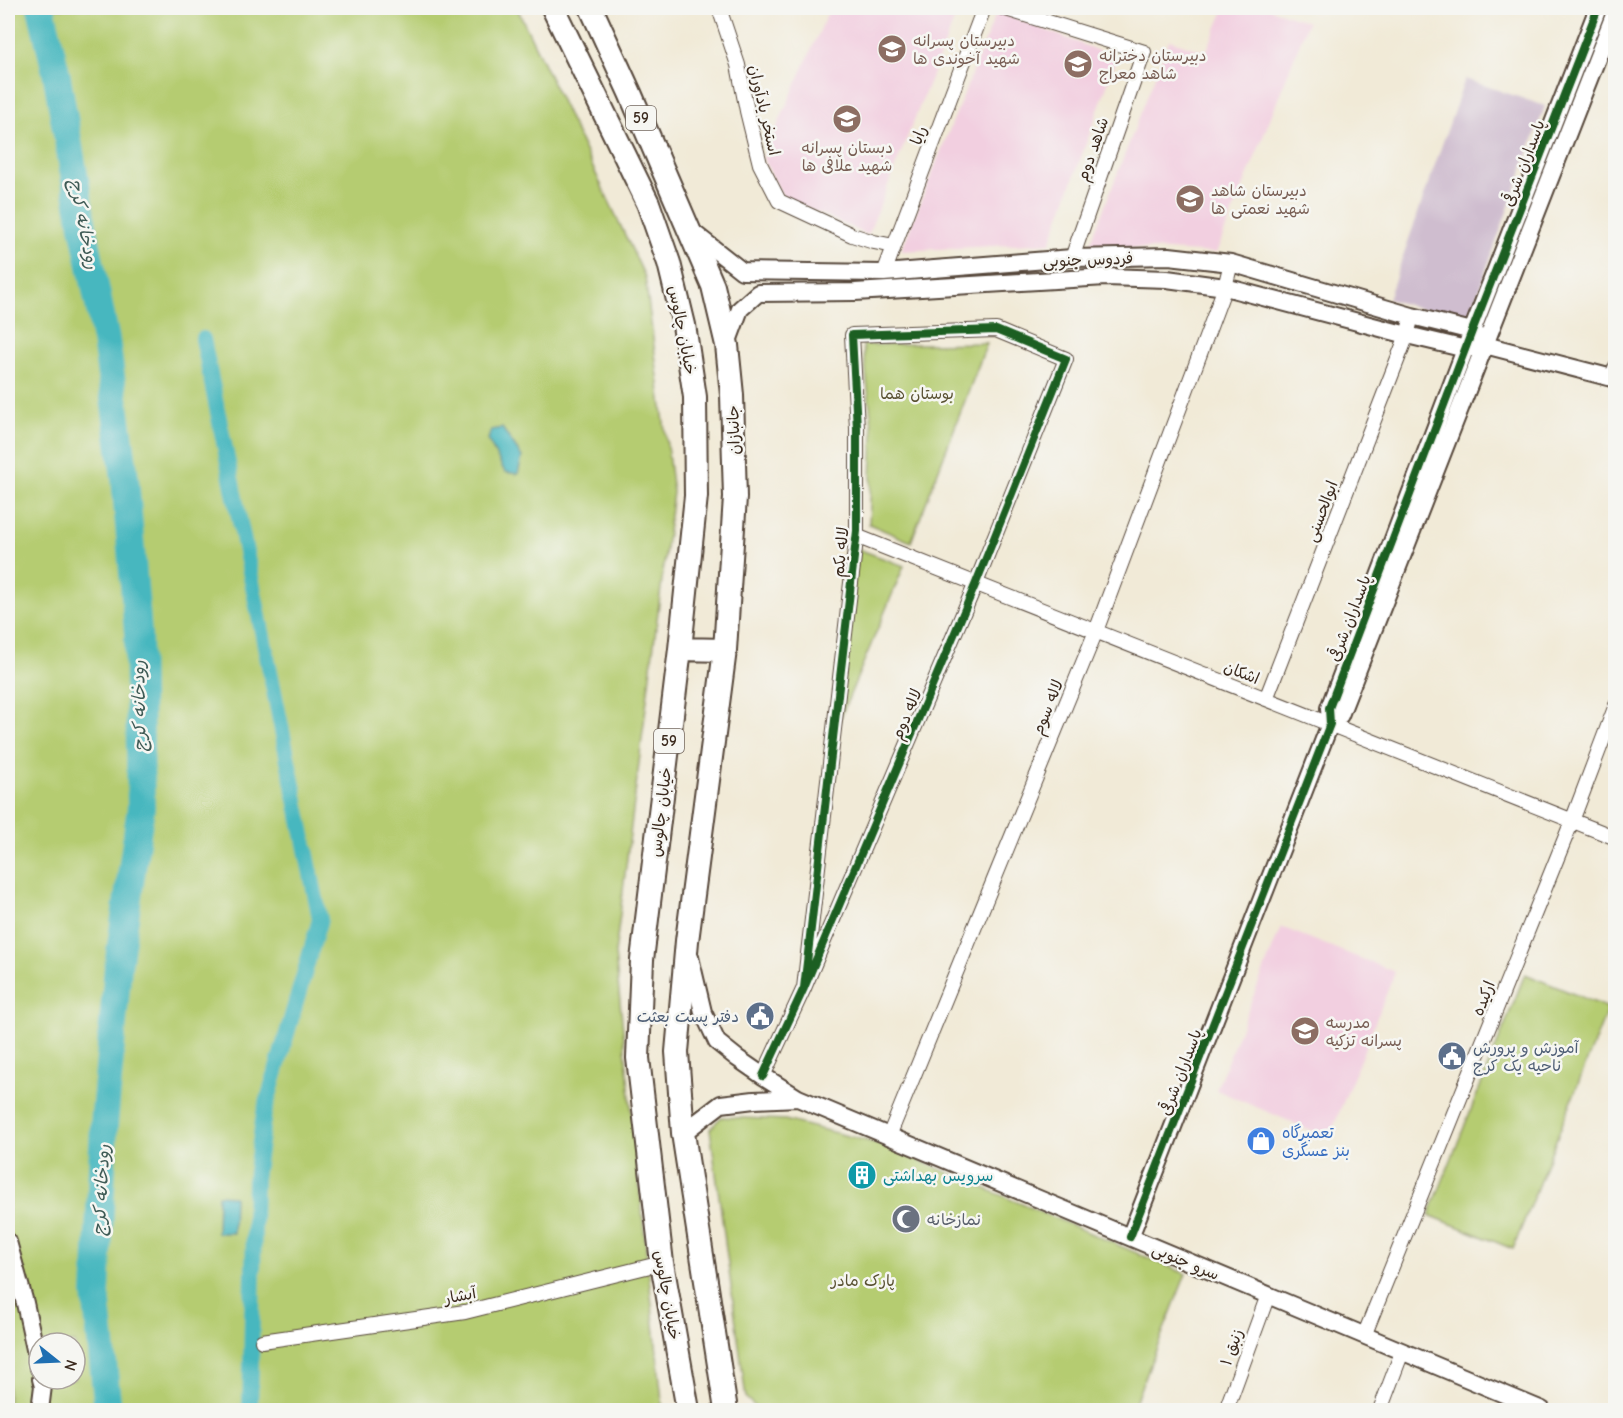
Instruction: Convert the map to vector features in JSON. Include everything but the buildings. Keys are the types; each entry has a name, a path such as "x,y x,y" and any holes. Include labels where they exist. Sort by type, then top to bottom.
{"highway":[{"name":"خیابان چالوس","path":"554,8 648,203 669,263 686,335 695,397 696,496 680,650 642,960 639,1026 639,1058 662,1263 688,1410"},
{"name":"جانبازان","path":"591,8 713,286 726,345 732,395 735,497 725,650 687,941"},
{"path":"680,650 725,650"},
{"name":"59","path":"687,941 677,1053 683,1133 726,1410"}],"street":[{"name":"استخر یادآوران","path":"720,8 738,65 760,164 779,201 852,235 894,246"},
{"name":"رایا","path":"884,273 984,8"},
{"name":"شاهد دوم","path":"1003,8 1144,52 1072,258"},
{"name":"پاسداران شرقی","path":"1130,1238 1330,724 1329,708 1598,8"},
{"name":"پاسداران شرقی","path":"1330,724 1340,715 1616,10"},
{"name":"فردوس جنوبی","path":"690,230 742,271 884,273 1072,258 1169,256 1231,263 1412,316 1472,331"},
{"name":"لاله سوم","path":"889,1136 1096,631 1225,287 1231,263"},
{"name":"فردوس جنوبی","path":"726,345 740,309 758,293 855,292 1106,277 1167,279 1225,287 1466,349 1485,345 1614,374"},
{"name":"ابوالحسنی","path":"1266,699 1407,335 1412,316"},
{"name":"لاله یکم","path":"804,988 856,536 857,428 852,335 996,330 1065,358"},
{"path":"1472,331 1485,345"},
{"name":"لاله دوم","path":"763,1076 804,988 976,583 1065,358"},
{"name":"اشکان","path":"856,536 1616,838"},
{"name":"ارکیده","path":"1364,1336 1572,821 1616,705"},
{"name":"سرو جنوبی","path":"687,941 703,1012 717,1042 737,1059 798,1098 1542,1410"},
{"path":"683,1133 721,1104 798,1098"},
{"path":"8,1242 31,1331"},
{"name":"آبشار","path":"262,1341 465,1312 662,1263"},
{"name":"زنبق ۱","path":"1226,1410 1268,1295"},
{"path":"1380,1410 1402,1352"},
{"path":"40,1410 42,1391"}],"shaded area":[{"name":"دبستان پسرانه شهید علافی ها","path":"830,8 959,8 868,235 783,197 763,158"},
{"path":"1225,8 1268,8 1308,22 1216,253 1134,248 1087,252 1169,40 1206,52"},
{"path":"997,11 1117,58 1050,243 901,251"},
{"path":"1465,79 1545,106 1467,323 1388,299"},
{"name":"مدرسه پسرانه تزکیه","path":"1281,927 1395,972 1329,1138 1216,1090"}],"green space":[{"path":"8,8 517,8 645,277 673,492 615,954 663,1410 8,1410"},
{"name":"بوستان هما","path":"987,343 911,542 869,524 873,434 863,345"},
{"path":"858,549 904,566 834,733"},
{"path":"1525,974 1608,1008 1513,1249 1429,1215"},
{"name":"پارک مادر","path":"721,1117 785,1120 883,1145 1186,1274 1132,1410 759,1410 746,1398 710,1129"}],"water":[{"path":"502,428 522,457 518,474 505,472 488,440 491,430"},
{"path":"218,1195 234,1196 233,1233 217,1233"}],"waterway":[{"name":"رودخانه کرج","path":"41,8 56,72 106,340 125,478 138,633 141,807 118,966 104,1125 96,1294 108,1410"},
{"path":"203,339 320,919 264,1113 255,1179 250,1410"}],"cycle path":[{"path":"1130,1237 1330,724 1329,708 1598,8"},
{"path":"763,1076 804,988 976,583 1066,359 996,330 852,335 857,428 857,531 804,988"}],"place":[{"name":"دبیرستان پسرانه شهید آخوندی ها","path":"892,49"},
{"name":"دبیرستان دخترانه شاهد معراج","path":"1078,64"},
{"name":"دبستان پسرانه شهید علافی ها","path":"847,119"},
{"name":"دبیرستان شاهد شهید نعمتی ها","path":"1190,199"},
{"name":"دفتر پست بعثت","path":"760,1016"},
{"name":"مدرسه پسرانه تزکیه","path":"1305,1031"},
{"name":"آموزش و پرورش ناحیه یک کرج","path":"1452,1056"},
{"name":"تعمیرگاه بنز عسگری","path":"1261,1141"},
{"name":"سرویس بهداشتی","path":"862,1175"},
{"name":"نمازخانه","path":"906,1219"}]}
